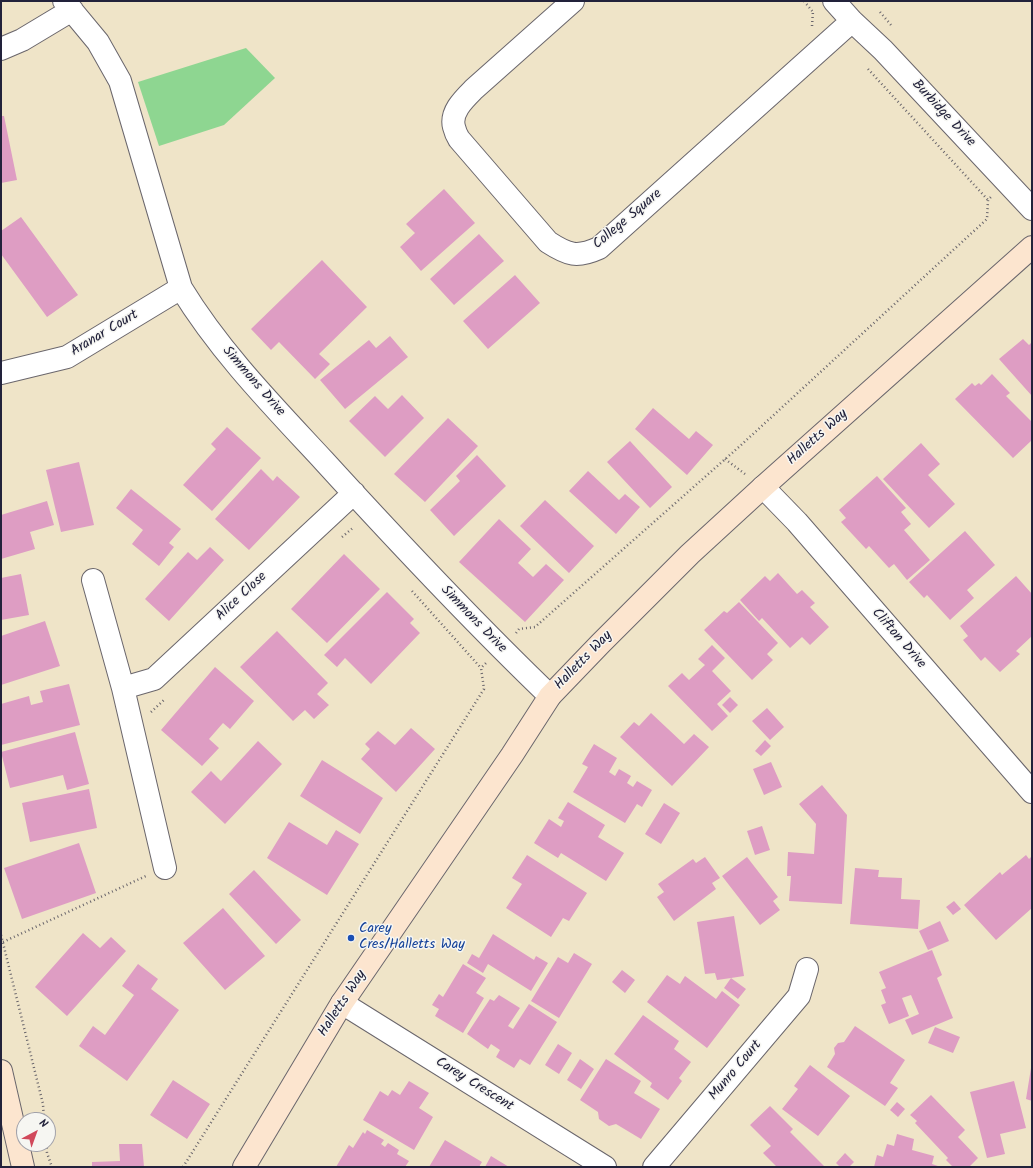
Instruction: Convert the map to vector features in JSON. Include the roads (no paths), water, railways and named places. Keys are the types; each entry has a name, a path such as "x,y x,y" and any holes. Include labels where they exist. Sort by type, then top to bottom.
{"street":[{"name":"College Square","path":"573,1 461,101 454,115 453,127 459,139 548,242 561,251 575,255 587,254 599,248 852,21"},
{"path":"834,1 852,21"},
{"path":"1,48 22,40 68,5"},
{"name":"Simmons Drive","path":"68,5 98,42 120,81 181,288 196,313 246,376 354,494 501,649 550,696"},
{"name":"Burbidge Drive","path":"852,21 883,50 1032,209"},
{"name":"Halletts Way","path":"244,1167 342,1003 512,755 550,696 690,554 1032,247"},
{"name":"Aranar Court","path":"1,373 67,357 181,288"},
{"name":"Clifton Drive","path":"763,487 797,522 1028,780"},
{"name":"Alice Close","path":"123,688 154,679 354,494"},
{"path":"93,580 123,688 165,868"},
{"name":"Munro Court","path":"654,1167 799,996 807,969"},
{"name":"Carey Crescent","path":"342,1003 605,1167"},
{"path":"3,1080 16,1119"},
{"path":"3,1080 22,1167"},
{"path":"27,1152 33,1167"}],"place":[{"name":"Carey Cres/Halletts Way","path":"351,938"}]}
